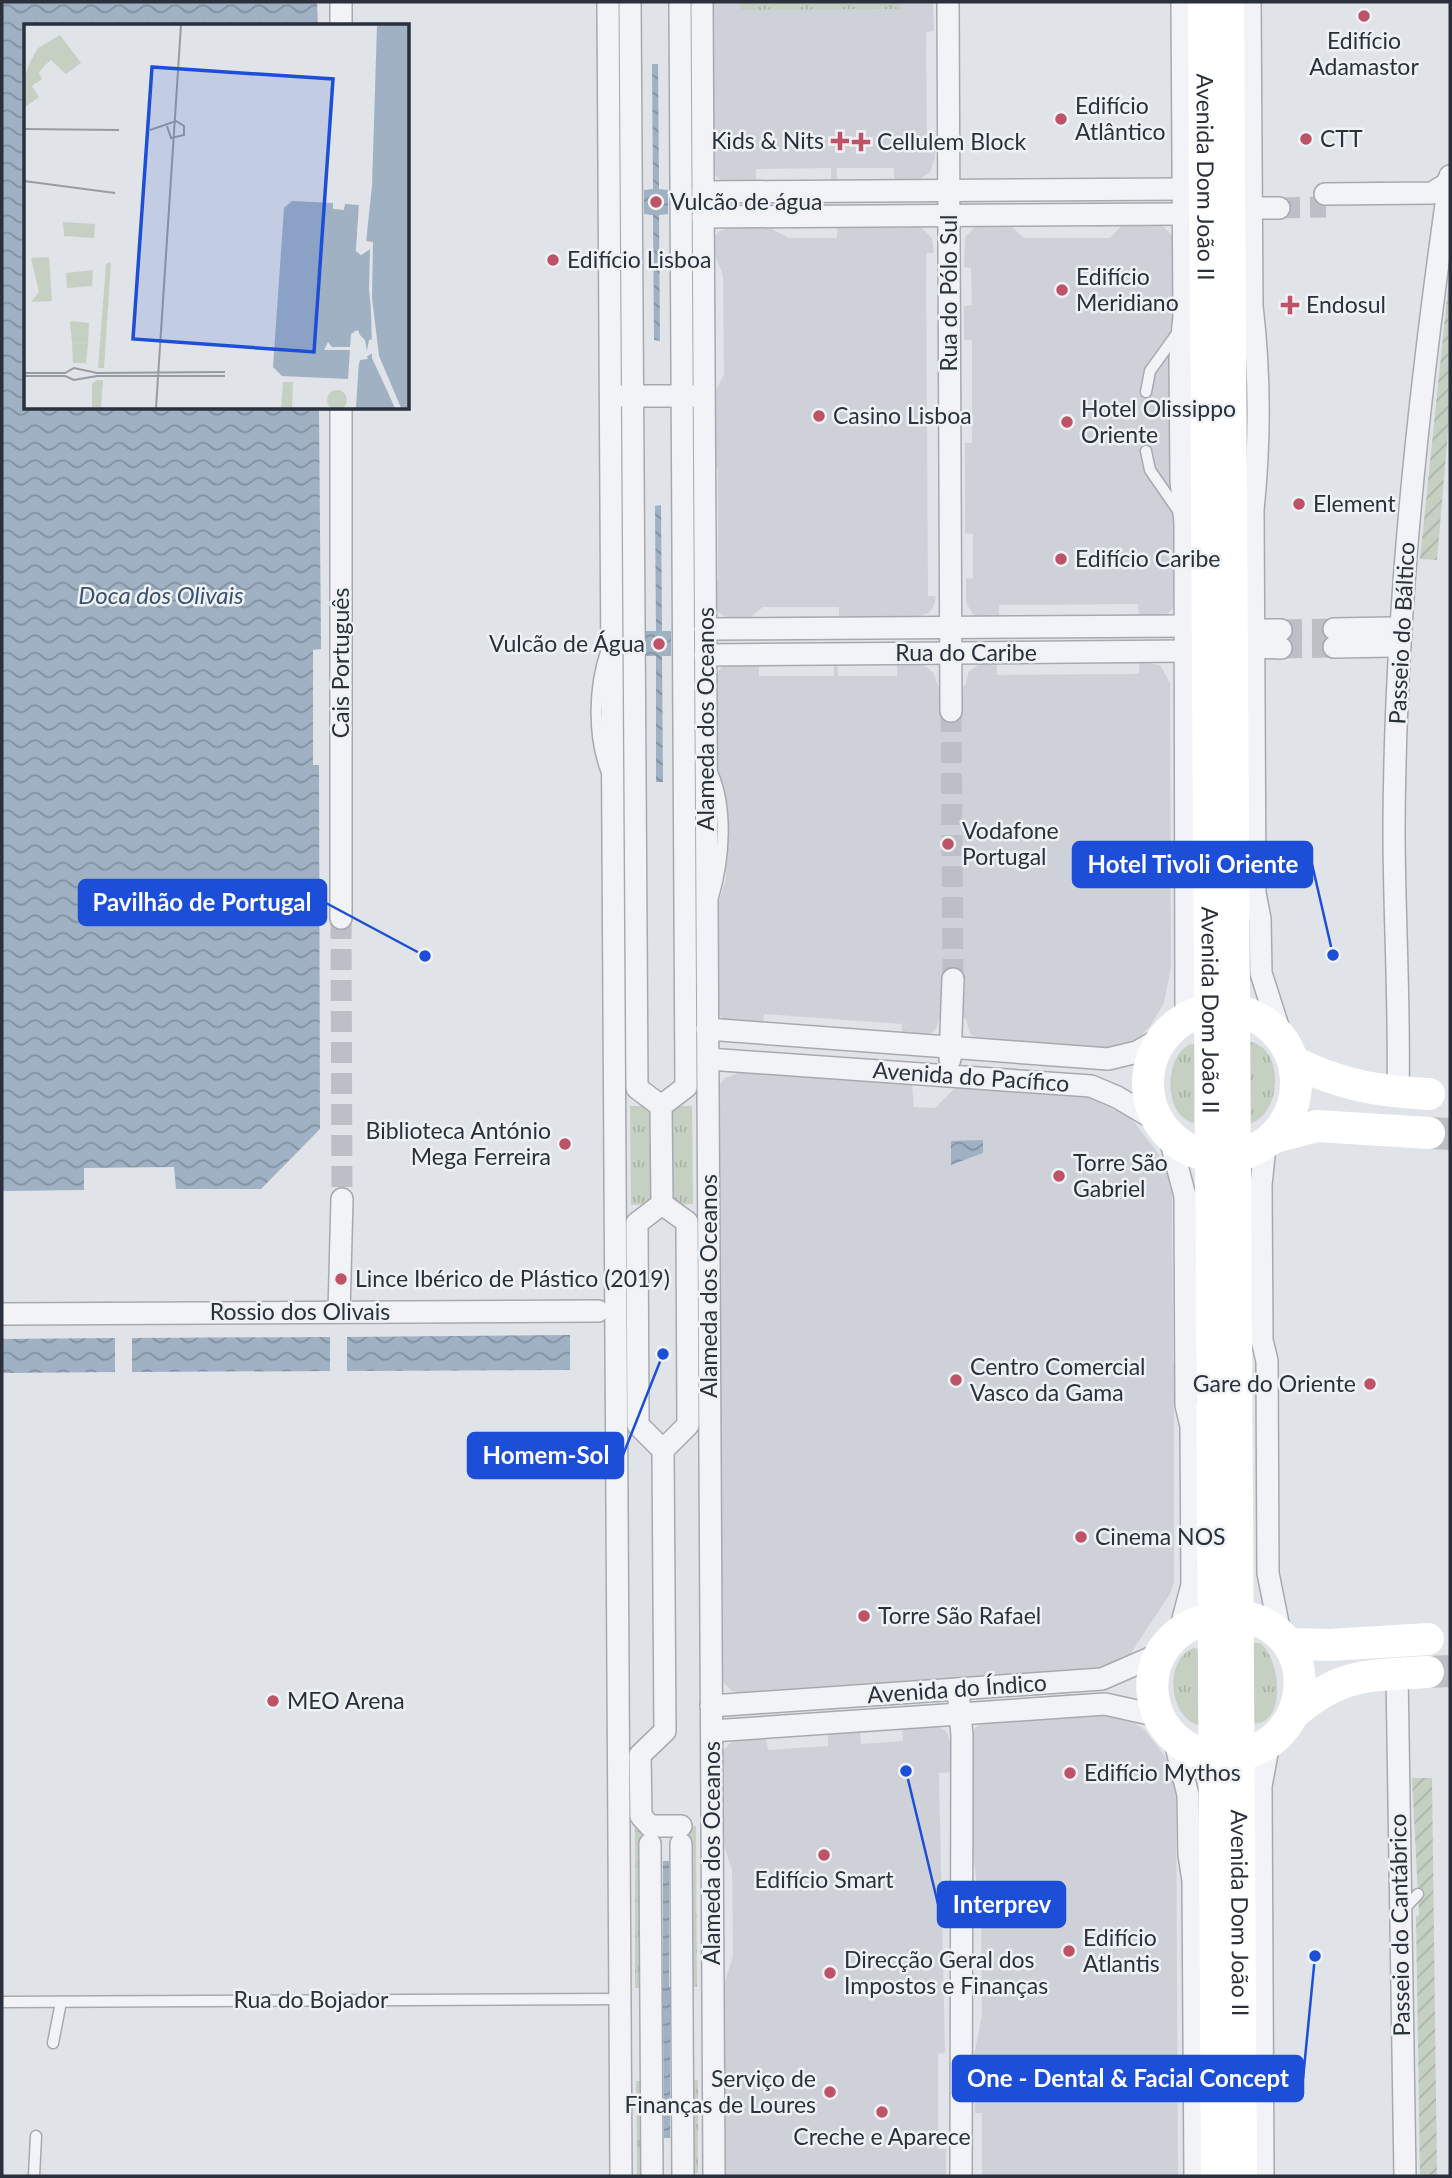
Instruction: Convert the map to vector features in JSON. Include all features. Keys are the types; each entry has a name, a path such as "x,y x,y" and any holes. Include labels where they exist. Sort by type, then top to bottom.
{"main road":[{"name":"Avenida Dom João II","path":"1199,1018 1234,923 1219,474 1218,351 1204,2"},
{"name":"Avenida Dom João II","path":"1218,351 1228,2"},
{"name":"Avenida Dom João II","path":"1219,474 1199,1018 1223,1156 1238,1522 1226,1616"},
{"path":"1270,1141 1293,1106 1297,1087 1288,1052 1268,1025 1199,1018 1150,1062 1148,1092 1164,1129 1191,1150 1223,1156 1270,1141 1317,1126 1429,1133"},
{"path":"1288,1052 1347,1085 1429,1094"},
{"name":"Avenida Dom João II","path":"1223,1156 1211,1252 1226,1616 1226,1755 1241,2176"},
{"path":"1294,1713 1299,1676 1284,1638 1270,1624 1226,1616 1180,1630 1163,1645 1157,1655 1152,1688 1166,1725 1193,1749 1226,1755 1269,1743 1280,1734 1294,1713 1333,1684 1357,1677 1428,1672"},
{"path":"1284,1638 1330,1645 1428,1639"},
{"name":"Avenida Dom João II","path":"1217,2176 1215,1852 1226,1755"}],"street":[{"path":"341,2 341,24"},
{"path":"608,2 621,2176"},
{"path":"630,2 637,1088 661,1106"},
{"name":"Alameda dos Oceanos","path":"662,1205 661,1106 686,1087 680,2"},
{"name":"Alameda dos Oceanos","path":"702,2 714,2176"},
{"name":"Rua do Pólo Sul","path":"948,2 951,711"},
{"name":"Avenida Dom João II","path":"1182,2 1184,316 1180,358 1180,422 1199,1018"},
{"name":"Avenida Dom João II","path":"1250,2 1252,306 1257,360 1258,466 1253,510 1255,893 1260,919 1261,973 1288,1052"},
{"path":"1442,233 1437,218 1422,208 1325,201 1432,193 1445,186 1450,177"},
{"name":"Passeio do Báltico","path":"1398,1092 1394,828 1401,636 1410,493 1450,177"},
{"path":"703,192 1184,189"},
{"path":"744,192 744,217"},
{"path":"1251,202 1279,201"},
{"path":"703,217 1184,214"},
{"name":"Avenida Dom João II","path":"1218,351 1252,306"},
{"path":"1184,316 1218,351"},
{"path":"610,396 704,396"},
{"name":"Cais Português","path":"341,410 341,918"},
{"path":"1219,474 1253,510"},
{"name":"Avenida Dom João II","path":"1185,523 1219,474"},
{"name":"Rua do Caribe","path":"705,629 1186,626"},
{"path":"1334,638 1392,628 1401,636"},
{"path":"746,629 746,654"},
{"path":"1254,638 1281,639"},
{"name":"Rua do Caribe","path":"705,655 1186,651"},
{"name":"Avenida Dom João II","path":"1234,923 1255,893"},
{"path":"948,1075 953,979"},
{"name":"Avenida do Pacífico","path":"708,1030 1108,1059 1137,1052 1199,1018"},
{"path":"774,1063 776,1034"},
{"name":"Avenida do Pacífico","path":"708,1059 1091,1086 1117,1097 1164,1129"},
{"path":"1164,1129 1185,1196 1192,1585 1180,1630"},
{"path":"1270,1141 1261,1185 1268,1573 1284,1638"},
{"path":"338,1312 342,1199"},
{"name":"Alameda dos Oceanos","path":"662,1205 637,1223 638,1425 663,1450 665,1731 640,1755 641,1816 650,1826 681,1835 683,2176"},
{"name":"Alameda dos Oceanos","path":"662,1205 687,1222 688,1425 663,1450"},
{"path":"1185,1281 1211,1252"},
{"name":"Rossio dos Olivais","path":"2,1314 598,1311"},
{"path":"1238,1522 1267,1495"},
{"name":"Avenida do Índico","path":"711,1706 1102,1679 1157,1655"},
{"name":"Passeio do Cantábrico","path":"1397,1674 1405,2176"},
{"path":"958,1689 961,2176"},
{"path":"751,1703 753,1728"},
{"name":"Avenida do Índico","path":"712,1731 1105,1704 1166,1725"},
{"name":"Avenida Dom João II","path":"1166,1725 1188,1795 1189,1855 1193,1881 1195,2176"},
{"name":"Avenida Dom João II","path":"1263,2176 1261,1786 1269,1743"},
{"path":"650,1844 652,2176"},
{"name":"Avenida Dom João II","path":"1193,1881 1215,1852"}],"lane":[{"path":"1146,392 1150,371 1175,337 1184,316"},
{"path":"1146,451 1150,470 1185,523"},
{"path":"1400,1922 1405,1907 1418,1894"},
{"name":"Rua do Bojador","path":"2,2003 620,1998"},
{"path":"53,2043 61,2002"},
{"path":"34,2176 36,2136"}],"shaded area":[{"path":"707,2 933,2 934,31 926,32 927,139 934,140 935,158 930,172 919,180 894,182 894,168 837,168 837,182 831,182 831,168 756,169 756,183 725,182 718,178 713,173"},
{"path":"1123,224 1162,225 1173,236 1175,606 1165,616 1139,617 1138,604 999,605 999,618 975,617 966,603 966,579 973,578 973,534 965,533 965,443 972,443 972,340 964,340 964,306 972,305 971,268 964,267 965,237 975,227 1010,225 1024,238 1110,238"},
{"name":"Casino Lisboa","path":"832,226 914,226 921,227 932,238 934,253 926,253 928,596 936,596 934,605 930,612 914,619 769,620 774,617 839,616 839,607 763,607 748,619 728,618 715,610 711,588 718,580 718,470 710,462 710,402 724,374 723,275 710,244 719,231 733,227 767,227 789,238 837,238 837,229"},
{"path":"1139,661 1160,665 1170,683 1171,967 1164,1003 1151,1025 1137,1040 1112,1051 979,1042 970,1033 966,1019 940,1016 936,1029 928,1036 901,1038 902,1024 764,1014 762,1028 725,1022 717,1012 713,920 726,879 726,795 712,751 716,673 721,668 759,663 759,676 834,676 834,663 837,662 838,676 897,676 897,662 921,663 933,672 938,686 965,686 969,671 981,663 997,662 997,675 1139,674"},
{"name":"Centro Comercial Vasco da Gama","path":"744,1070 912,1084 914,1107 935,1108 957,1086 1085,1095 1131,1118 1169,1168 1172,1177 1173,1362 1180,1369 1180,1398 1174,1405 1174,1582 1170,1594 1127,1659 1104,1668 745,1694 732,1691 722,1681 719,1675 715,1092 724,1079"},
{"path":"1105,1713 1130,1720 1145,1730 1171,1765 1176,1784 1178,2176 975,2176 982,2174 982,2113 975,2113 974,2056 982,2015 981,1915 972,1846 971,1735 976,1727 984,1722"},
{"path":"937,1726 946,1731 952,1744 952,1772 939,1773 945,2053 938,2054 938,2149 946,2149 946,2176 720,2176 719,2000 733,1956 732,1870 718,1826 720,1755 730,1743 742,1739 766,1737 768,1750 828,1746 828,1732 860,1730 861,1744 903,1741 902,1727"}],"green space":[{"path":"740,2 900,2 900,9 741,10"},
{"path":"1450,269 1450,409 1437,560 1420,559"},
{"path":"1251,1042 1262,1047 1269,1056 1275,1081 1269,1106 1262,1116 1249,1123 1248,1045"},
{"path":"1191,1044 1196,1045 1194,1123 1184,1118 1177,1110 1170,1085 1175,1060 1182,1050"},
{"path":"630,1106 652,1106 652,1204 631,1205"},
{"path":"671,1106 692,1106 693,1204 671,1205"},
{"path":"1251,1643 1260,1643 1268,1652 1273,1664 1277,1692 1270,1715 1263,1722 1252,1723"},
{"path":"1194,1648 1200,1650 1202,1724 1198,1725 1188,1720 1181,1711 1174,1688 1177,1664 1184,1654"},
{"path":"1412,1778 1432,1778 1437,2176 1420,2176 1416,1916 1419,1915"},
{"path":"635,1826 647,1826 648,1988 635,1988"},
{"path":"684,1826 696,1826 697,1987 685,1987"},
{"path":"698,2080 698,2173 686,2173 685,2081"},
{"path":"636,2081 648,2081 649,2173 637,2174"}],"water":[{"name":"Doca dos Olivais","path":"2,2 317,2 318,24 24,24 24,410 319,410 321,649 313,650 313,765 319,765 320,1129 261,1189 176,1189 174,1167 84,1168 84,1190 2,1191"},
{"path":"652,64 658,64 659,189 668,190 668,214 659,215 660,341 654,340 653,215 644,214 644,190 653,189"},
{"path":"661,505 662,631 671,631 671,656 662,656 663,782 656,782 656,656 646,656 646,631 656,631 655,506"},
{"path":"983,1140 983,1153 951,1165 951,1141"},
{"path":"570,1335 570,1370 347,1371 347,1337"},
{"path":"330,1337 330,1371 132,1372 132,1338"},
{"path":"115,1338 115,1372 2,1373 2,1339"},
{"path":"663,1861 669,1861 669,1987 679,1987 679,2012 670,2013 670,2138 664,2138 663,2012 654,2012 654,1988 663,1987"}],"tunnel":[{"path":"1279,208 1326,207"},
{"path":"1281,630 1334,629"},
{"path":"1281,648 1334,647"},
{"path":"951,711 953,979"},
{"path":"341,918 342,1199"},
{"path":"1429,1133 1450,1134"},
{"path":"1428,1672 1450,1671"}],"place":[{"name":"Edifício Adamastor","path":"1364,16"},
{"name":"Edifício Atlântico","path":"1061,119"},
{"name":"CTT","path":"1306,139"},
{"name":"Kids & Nits","path":"840,141"},
{"name":"Cellulem Block","path":"861,142"},
{"name":"Vulcão de água","path":"656,202"},
{"name":"Edifício Lisboa","path":"553,260"},
{"name":"Edifício Meridiano","path":"1062,290"},
{"name":"Endosul","path":"1290,305"},
{"name":"Casino Lisboa","path":"819,416"},
{"name":"Hotel Olissippo Oriente","path":"1067,422"},
{"name":"Element","path":"1299,504"},
{"name":"Edifício Caribe","path":"1061,559"},
{"name":"Vulcão de Água","path":"659,644"},
{"name":"Vodafone Portugal","path":"948,844"},
{"name":"Hotel Tivoli Oriente","path":"1333,955"},
{"name":"Pavilhão de Portugal","path":"425,956"},
{"name":"Biblioteca António Mega Ferreira","path":"565,1144"},
{"name":"Torre São Gabriel","path":"1059,1176"},
{"name":"Lince Ibérico de Plástico (2019)","path":"341,1279"},
{"name":"Homem-Sol","path":"663,1354"},
{"name":"Centro Comercial Vasco da Gama","path":"956,1380"},
{"name":"Gare do Oriente","path":"1370,1384"},
{"name":"Cinema NOS","path":"1081,1537"},
{"name":"Torre São Rafael","path":"864,1616"},
{"name":"MEO Arena","path":"273,1701"},
{"name":"Interprev","path":"906,1771"},
{"name":"Edifício Mythos","path":"1070,1773"},
{"name":"Edifício Smart","path":"824,1855"},
{"name":"Edifício Atlantis","path":"1069,1951"},
{"name":"One - Dental & Facial Concept","path":"1315,1956"},
{"name":"Direcção Geral dos Impostos e Finanças","path":"830,1973"},
{"name":"Serviço de Finanças de Loures","path":"830,2092"},
{"name":"Creche e Aparece","path":"882,2112"}]}
